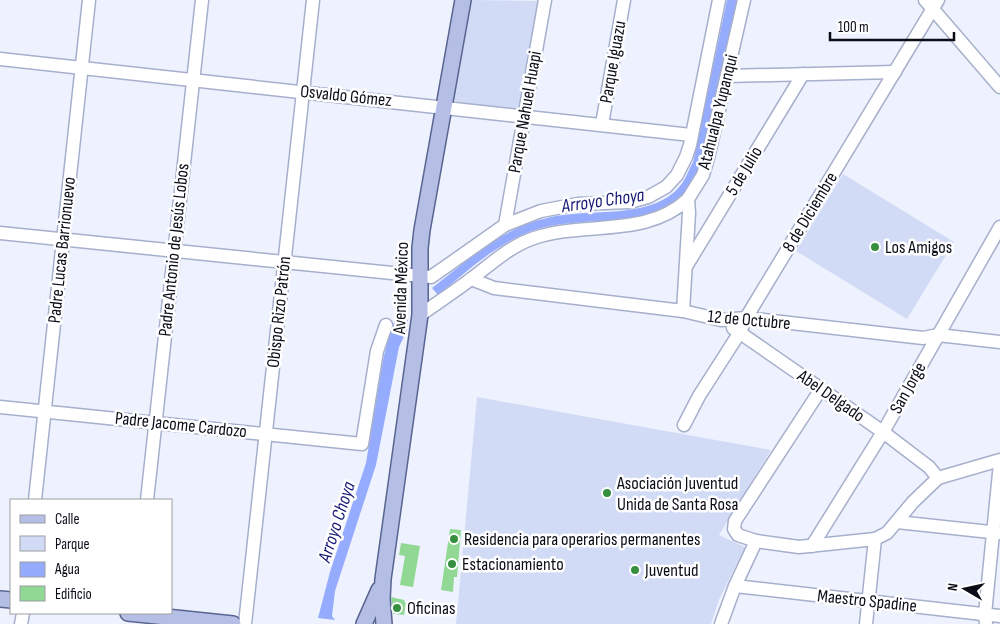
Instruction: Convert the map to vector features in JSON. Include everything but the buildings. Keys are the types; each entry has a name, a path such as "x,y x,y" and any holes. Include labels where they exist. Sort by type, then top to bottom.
{"main road":[{"name":"Avenida México","path":"384,624 383,579 420,315 422,230 464,0"},
{"name":"Avenida México","path":"365,624 383,579"},
{"path":"133,616 233,624"},
{"path":"365,624 376,624"}],"street":[{"name":"Padre Lucas Barrionuevo","path":"35,499 89,0"},
{"name":"Padre Antonio de Jesús Lobos","path":"147,499 202,0"},
{"name":"Obispo Rizo Patrón","path":"245,624 313,0"},
{"name":"Parque Nahuel Huapi","path":"506,225 545,0"},
{"name":"Parque Iguazu","path":"602,124 624,0"},
{"path":"0,233 431,277 506,225 540,211 578,204 630,202 648,197 666,187 677,175 686,157 719,0"},
{"name":"Atahualpa Yupanqui","path":"688,199 703,175 708,158 744,0"},
{"path":"932,3 1000,87"},
{"name":"8 de Diciembre","path":"684,425 699,396 740,332 746,318 895,72 932,3"},
{"name":"Osvaldo Gómez","path":"0,59 691,135"},
{"path":"727,76 895,72"},
{"name":"5 de Julio","path":"686,267 803,74"},
{"path":"683,311 688,199"},
{"path":"420,315 510,249 534,238 558,232 644,223 658,218 688,199"},
{"name":"San Jorge","path":"812,546 883,432 1000,227"},
{"name":"12 de Octubre","path":"471,279 494,288 683,311 721,320 746,318 923,338 938,335 1000,342"},
{"name":"Abel Delgado","path":"721,320 883,432 929,467 938,478"},
{"name":"Padre Jacome Cardozo","path":"0,407 362,444 377,351 386,325"},
{"path":"821,389 735,522 734,529 738,535 756,541 799,547 875,539 887,533 912,502 938,478 1000,462 996,533 985,619"},
{"path":"897,522 996,533"},
{"path":"866,624 875,539"},
{"path":"721,624 735,586 756,541"},
{"name":"Maestro Spadine","path":"735,586 868,602 985,619 1000,616"}],"green space":[{"path":"470,0 540,1 522,102 519,108 514,109 454,100 453,94"},
{"name":"Los Amigos","path":"843,174 954,242 907,319 796,251"},
{"name":"Asociación Juventud Unida de Santa Rosa","path":"477,397 771,450 719,535 745,547 719,600 711,624 456,624"}],"water":[{"path":"727,0 737,0 701,165 688,189 672,203 653,212 613,220 549,226 516,237 470,268 438,295 432,288 477,253 501,237 527,224 555,216 610,212 642,207 656,203 669,196 680,186 693,162"},
{"path":"401,313 408,320 407,330 399,347 376,465 335,591 332,616 335,620 318,618 330,572 366,463 383,360 395,320"}],"place":[{"name":"Los Amigos","path":"875,247"},
{"name":"Asociación Juventud Unida de Santa Rosa","path":"607,493"},
{"name":"Residencia para operarios permanentes","path":"454,539"},
{"name":"Estacionamiento","path":"452,564"},
{"name":"Juventud","path":"635,570"},
{"name":"Oficinas","path":"397,608"}],"water label":[{"name":"Arroyo Choya","path":"603,201"},
{"name":"Arroyo Choya","path":"337,522"}]}
